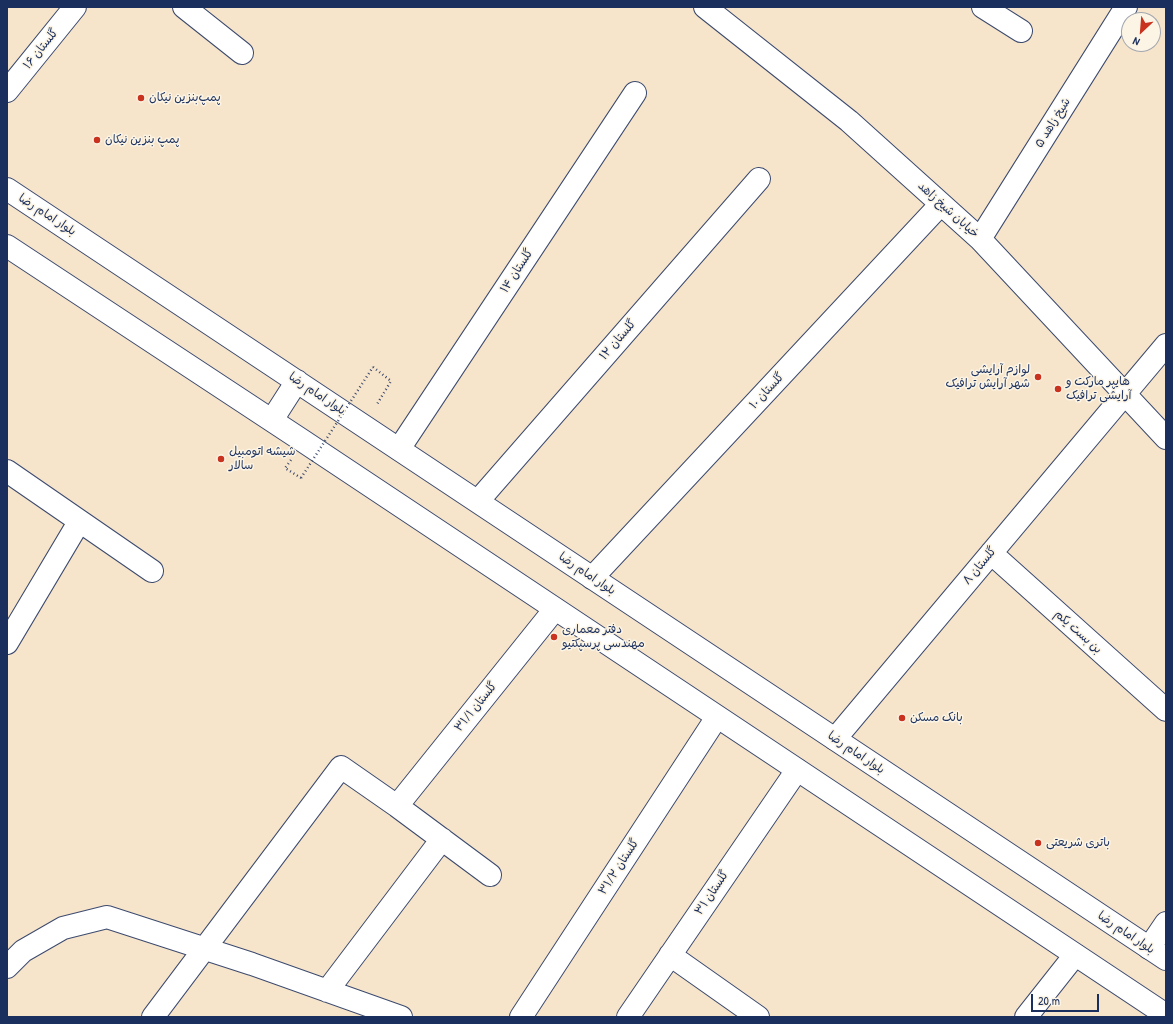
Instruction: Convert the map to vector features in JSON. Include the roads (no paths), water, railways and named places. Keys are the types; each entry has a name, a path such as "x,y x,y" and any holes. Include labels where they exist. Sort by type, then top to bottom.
{"main road":[{"name":"گلستان ۱۶","path":"7,90 75,7"},
{"path":"184,7 242,54"},
{"name":"خیابان شیخ زاهد","path":"706,7 849,121 980,239 1166,438"},
{"path":"984,7 1021,31"},
{"name":"شیخ زاهد ۵","path":"980,239 1126,7"},
{"name":"گلستان ۱۴","path":"399,449 635,93"},
{"name":"گلستان ۱۲","path":"478,501 759,179"},
{"name":"بلوار امام رضا","path":"7,189 1157,954"},
{"name":"گلستان ۱۰","path":"592,578 941,204"},
{"path":"7,246 272,420 1075,955 1160,1014"},
{"name":"گلستان ۸","path":"835,739 1166,345"},
{"path":"272,420 297,381"},
{"path":"7,472 152,571"},
{"path":"7,643 79,522"},
{"name":"بن بست یکم","path":"991,553 1166,710"},
{"name":"گلستان ۳۱/۱","path":"397,806 555,609"},
{"name":"گلستان ۳۱/۲","path":"521,1017 717,717"},
{"path":"153,1017 341,767 397,806 490,875"},
{"name":"گلستان ۳۱","path":"628,1017 797,770"},
{"path":"328,991 442,839"},
{"path":"7,967 23,951 62,928 107,917 204,948 401,1017"},
{"path":"1157,954 1166,924"},
{"path":"670,955 758,1017"},
{"path":"1026,1017 1075,955"}],"place":[{"name":"پمپ‌بنزین نیکان","path":"141,98"},
{"name":"پمپ بنزین نیکان","path":"97,140"},
{"name":"لوازم آرایشی شهر آرایش ترافیک","path":"1038,377"},
{"name":"هایپر مارکت و آرایشی ترافیک","path":"1058,389"},
{"name":"شیشه اتومبیل سالار","path":"221,459"},
{"name":"دفتر معماری مهندسی پرسپکتیو","path":"554,637"},
{"name":"بانک مسکن","path":"902,718"},
{"name":"باتری شریعتی","path":"1038,843"}]}
